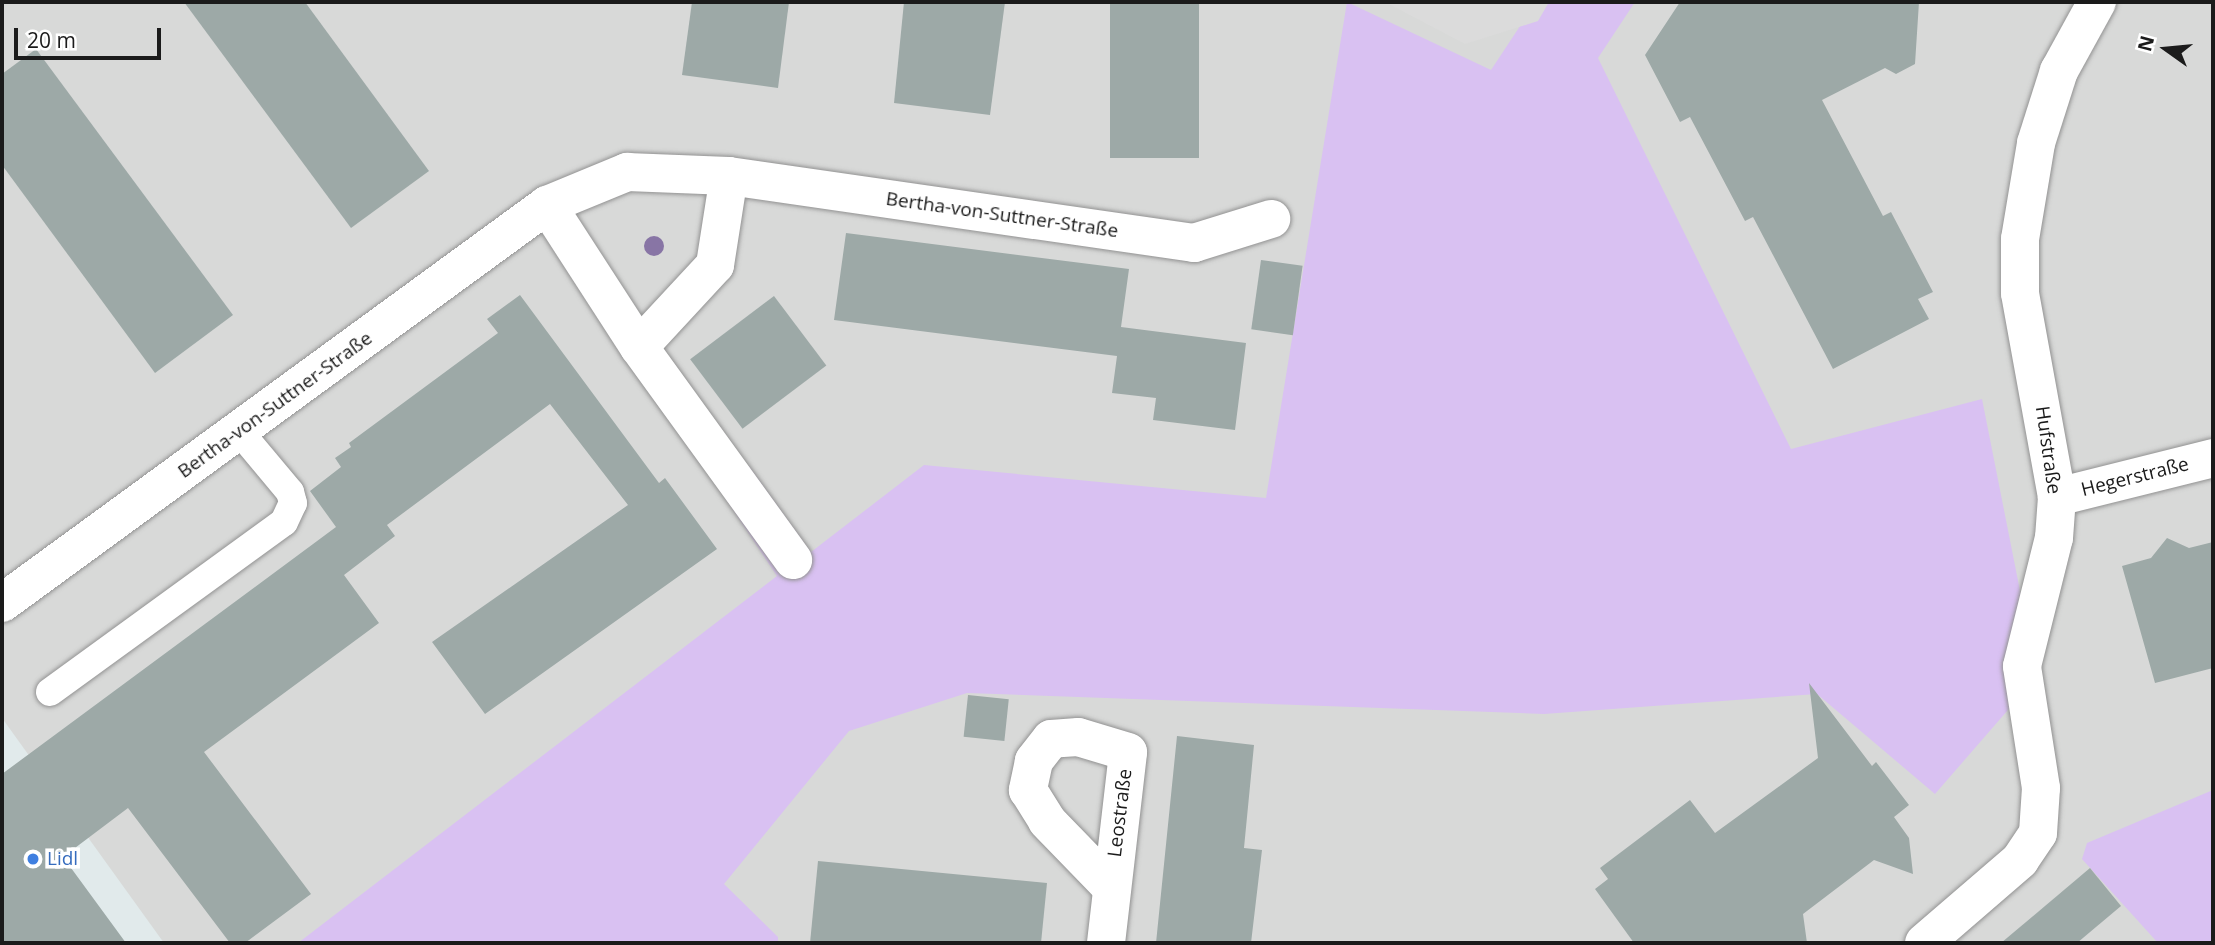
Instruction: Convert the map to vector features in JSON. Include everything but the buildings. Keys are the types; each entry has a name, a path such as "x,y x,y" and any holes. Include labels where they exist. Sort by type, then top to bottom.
{"street":[{"name":"Hufstraße","path":"1924,943 2020,860 2038,833 2041,788 2022,666 2054,538 2057,497 2020,293 2021,239 2040,131 2060,71 2096,2"},
{"name":"Bertha-von-Suttner-Straße","path":"2,603 547,205 627,172 729,176 1194,243 1271,219"},
{"path":"639,346 715,265 729,176"},
{"path":"547,205 639,346 793,560"},
{"name":"Hegerstraße","path":"2057,497 2213,458"},
{"path":"1106,943 1111,887"}],"lane":[{"path":"50,692 290,514 290,492 239,431"}],"shaded area":[{"path":"2,2 2213,2 2213,943 164,943 2,718"},
{"path":"1347,2 1491,70 1536,2 1635,2 1598,58 1791,449 1982,399 2026,621 2021,695 1935,794 1817,694 1544,714 967,693 849,731 724,884 778,937 778,943 298,943 777,576 719,489 749,466 811,552 924,465 1266,498"},
{"path":"1385,2 1549,2 1538,21 1465,44"},
{"path":"2213,790 2213,943 2158,943 2082,859 2087,843"}],"place":[{"name":"Lidl","path":"33,859"}]}
